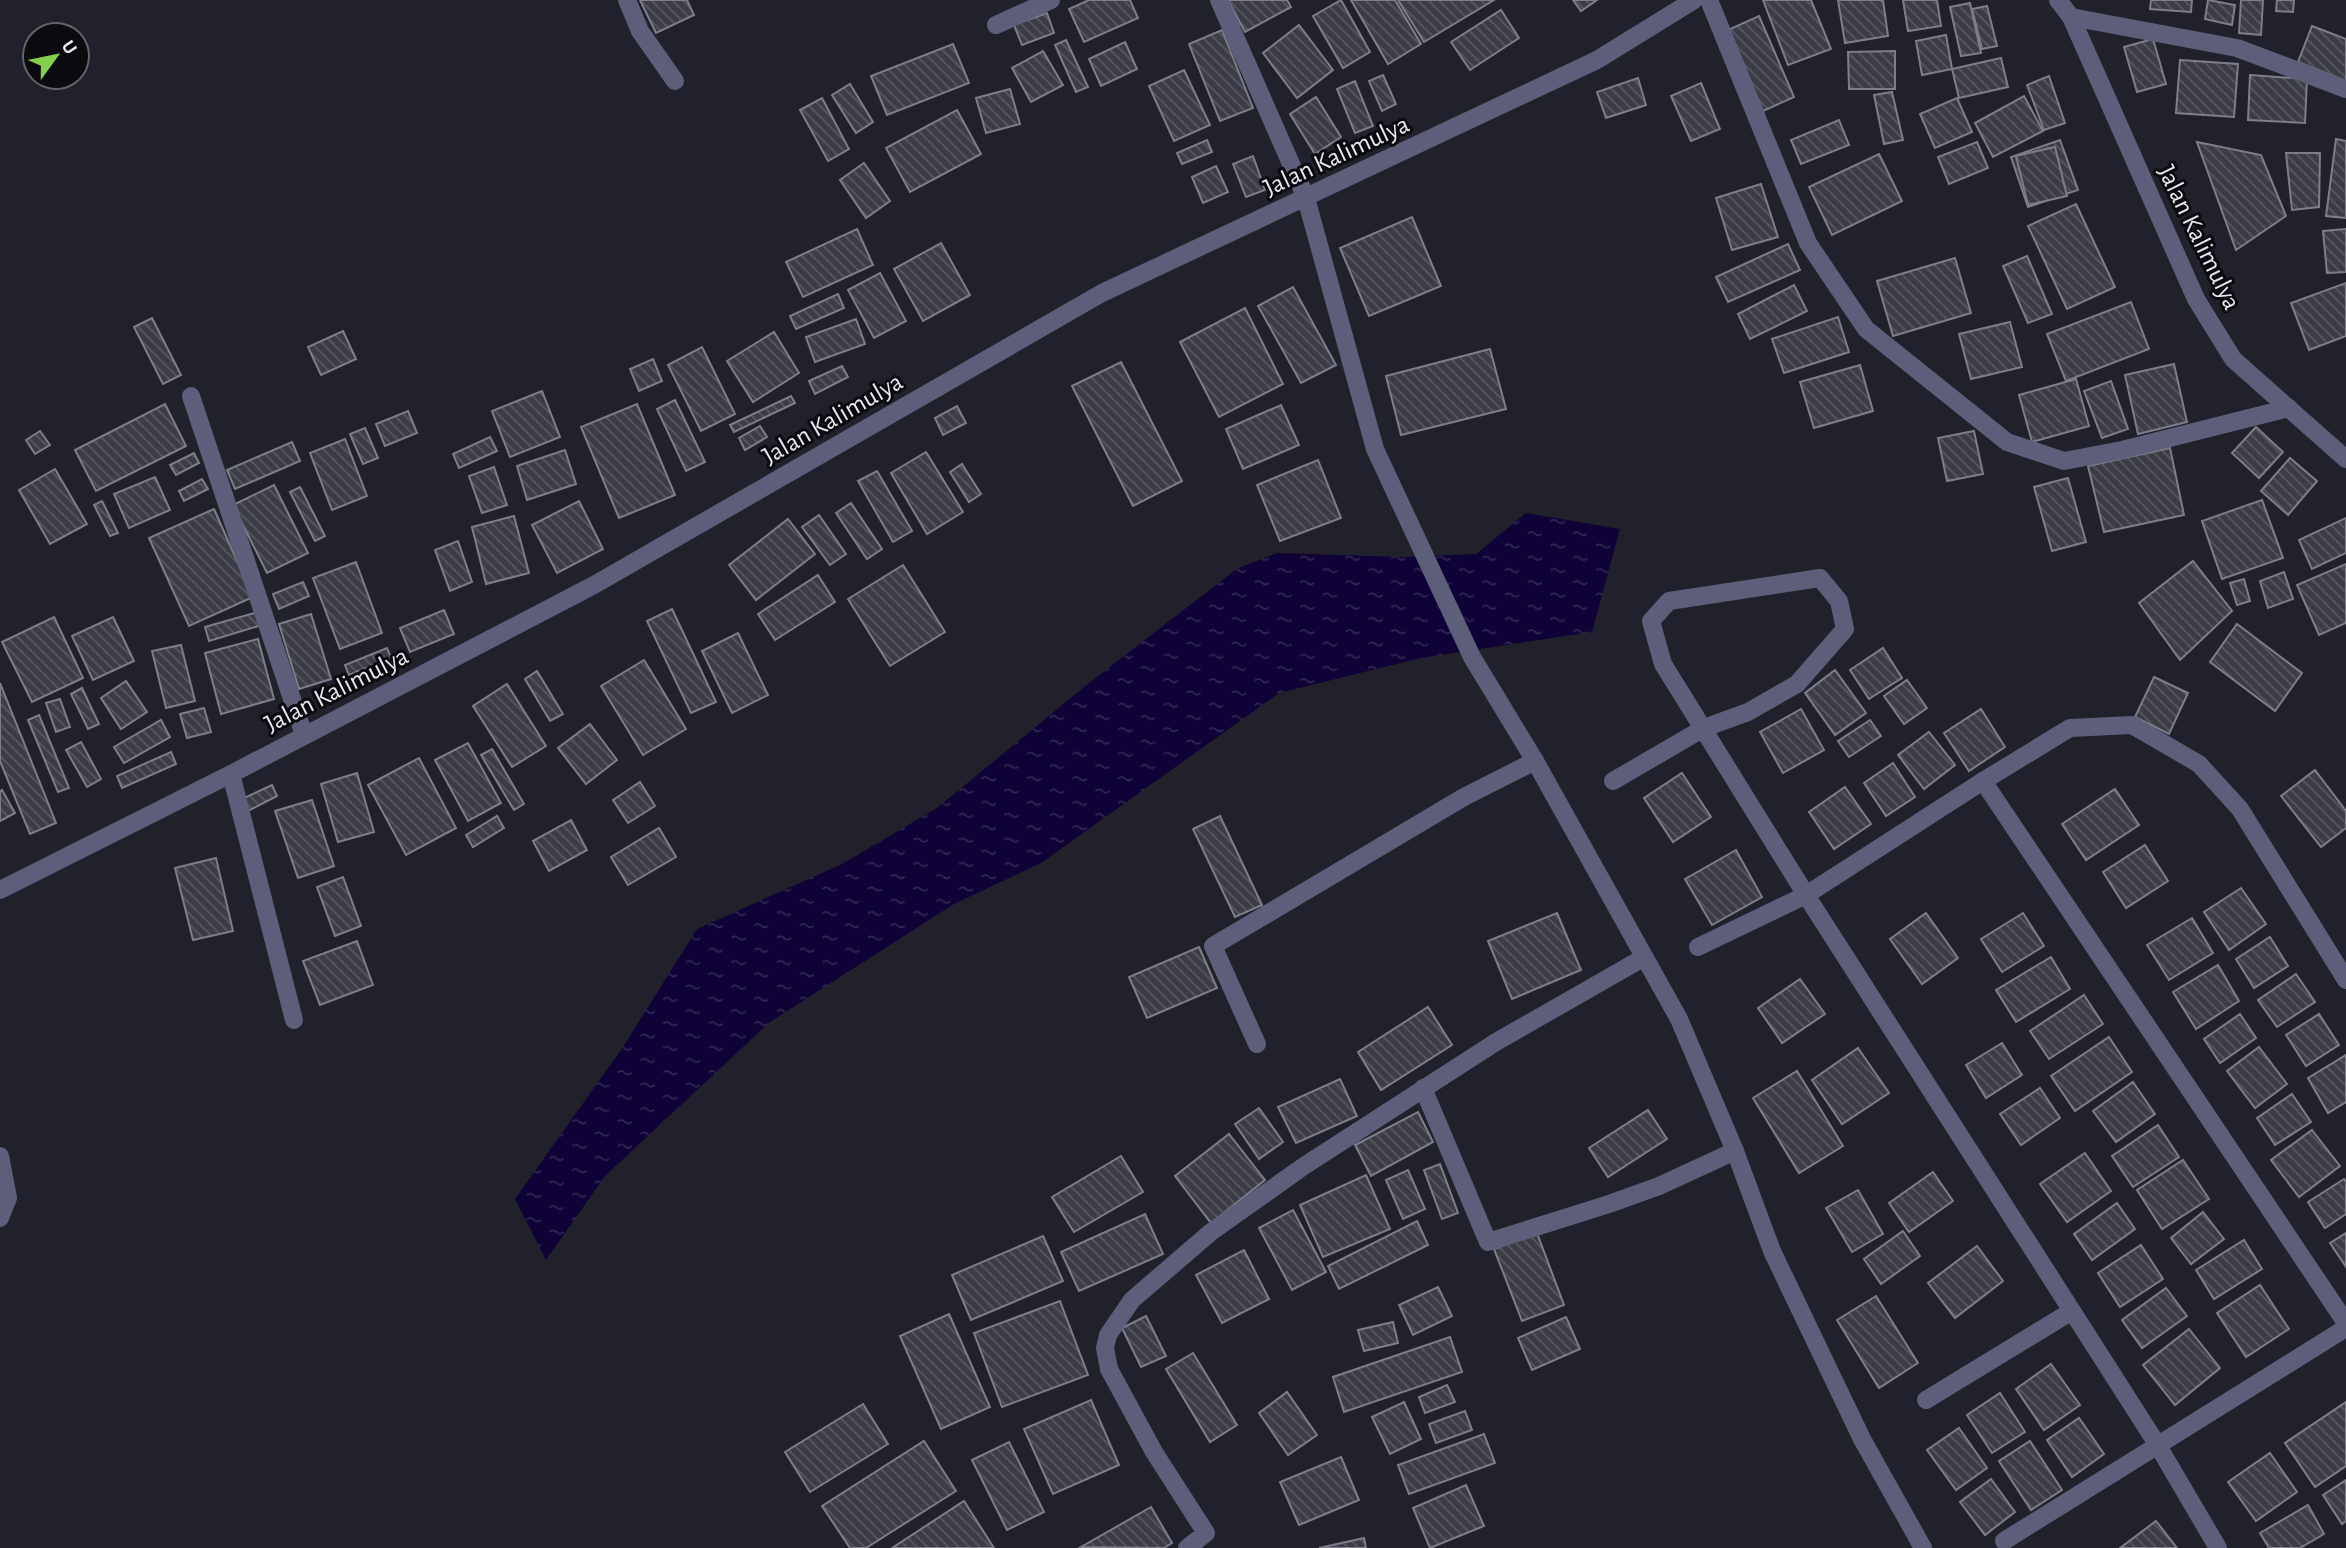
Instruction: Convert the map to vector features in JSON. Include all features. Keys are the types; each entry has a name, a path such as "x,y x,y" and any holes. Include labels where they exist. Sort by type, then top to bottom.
{"street":[{"path":"627,0 640,32 675,81"},
{"path":"996,25 1051,0"},
{"path":"1219,0 1306,198 1375,449 1472,657 1535,761 1679,1018 1735,1151 1772,1251 1862,1439 1923,1548"},
{"name":"Jalan Kalimulya","path":"0,890 231,774 594,585 1102,293 1597,60 1694,0"},
{"path":"1709,0 1808,243 1866,329 2007,442 2064,461 2122,450 2289,408"},
{"name":"Jalan Kalimulya","path":"2057,0 2071,17 2196,299 2233,359 2346,459"},
{"path":"2071,17 2237,48 2346,89"},
{"path":"191,396 304,735"},
{"path":"1613,781 1704,727 1748,712 1797,684 1845,629 1839,601 1820,578 1669,601 1651,621 1663,664 1704,727 1806,895 2157,1444 2218,1548"},
{"path":"1698,947 1806,895 1983,781 2070,729 2132,725 2199,764 2241,808 2346,980"},
{"path":"1257,1044 1213,946 1464,797 1535,761"},
{"path":"231,774 294,1020"},
{"path":"1983,781 2346,1325 2004,1541"},
{"path":"1187,1548 1206,1533 1154,1452 1109,1369 1105,1348 1108,1335 1132,1300 1211,1232 1304,1166 1496,1042 1643,958"},
{"path":"1423,1088 1488,1242 1659,1186 1735,1151"},
{"path":"0,1156 8,1199 0,1218"},
{"path":"1926,1400 2072,1311"}],"water":[{"path":"1526,513 1620,529 1592,632 1421,658 1279,693 1041,863 954,904 770,1022 605,1176 546,1260 515,1199 623,1047 697,929 842,864 937,808 1089,683 1238,568 1277,553 1402,557 1476,554"}],"building":[{"path":"640,0 687,0 694,15 656,33"},
{"path":"1089,0 1130,0 1138,18 1084,42 1069,9"},
{"path":"1228,0 1287,0 1291,7 1245,32"},
{"path":"1341,0 1370,52 1343,68 1313,16"},
{"path":"1351,0 1395,0 1421,44 1388,64"},
{"path":"1398,0 1494,0 1424,42"},
{"path":"1573,0 1597,0 1581,11"},
{"path":"1763,0 1811,0 1831,49 1788,65"},
{"path":"1838,0 1883,0 1888,36 1845,43"},
{"path":"1903,0 1937,0 1941,26 1908,31"},
{"path":"2151,0 2192,0 2191,12 2150,9"},
{"path":"2208,0 2235,5 2232,25 2205,19"},
{"path":"2241,0 2263,0 2261,35 2239,33"},
{"path":"2277,0 2294,0 2293,12 2276,11"},
{"path":"1970,3 1981,53 1961,56 1950,7"},
{"path":"1987,6 1997,46 1982,49 1972,9"},
{"path":"1501,10 1519,38 1470,70 1451,42"},
{"path":"1047,13 1054,33 1022,45 1014,25"},
{"path":"1759,16 1794,97 1763,111 1728,30"},
{"path":"1299,25 1333,70 1297,98 1263,53"},
{"path":"2312,26 2346,39 2346,81 2298,62"},
{"path":"1222,30 1253,108 1220,121 1189,44"},
{"path":"1946,35 1952,69 1922,75 1916,41"},
{"path":"2153,39 2166,84 2137,92 2124,47"},
{"path":"1066,40 1088,87 1076,92 1055,45"},
{"path":"1125,42 1137,69 1101,86 1089,59"},
{"path":"953,44 969,83 887,115 871,76"},
{"path":"1043,51 1063,85 1031,102 1012,68"},
{"path":"1895,51 1895,89 1849,89 1848,52"},
{"path":"2001,58 2008,87 1959,98 1952,69"},
{"path":"2180,60 2238,64 2234,117 2176,113"},
{"path":"1184,70 1210,125 1174,141 1149,86"},
{"path":"1383,75 1396,104 1382,111 1369,81"},
{"path":"2250,75 2307,79 2305,123 2248,120"},
{"path":"2049,76 2065,123 2044,130 2027,85"},
{"path":"1638,78 1646,105 1606,118 1597,92"},
{"path":"1355,81 1373,126 1355,133 1337,89"},
{"path":"1701,83 1720,129 1691,141 1671,96"},
{"path":"850,84 873,122 856,133 832,95"},
{"path":"1010,89 1020,124 986,133 976,98"},
{"path":"1892,92 1903,140 1884,144 1874,95"},
{"path":"2024,96 2043,131 1993,157 1975,123"},
{"path":"1316,97 1341,137 1315,154 1290,114"},
{"path":"822,98 849,149 828,161 800,110"},
{"path":"1957,98 1972,132 1935,148 1920,114"},
{"path":"957,110 981,154 910,192 886,148"},
{"path":"1839,120 1849,145 1801,164 1791,140"},
{"path":"2336,139 2346,141 2346,218 2326,216"},
{"path":"1207,140 1212,152 1182,164 1177,153"},
{"path":"2060,140 2078,190 2028,207 2011,157"},
{"path":"1977,142 1988,168 1949,184 1938,157"},
{"path":"2197,142 2261,155 2286,216 2236,250"},
{"path":"2055,147 2067,196 2028,205 2016,156"},
{"path":"2286,153 2320,153 2319,207 2292,210"},
{"path":"1879,154 1902,201 1832,235 1809,187"},
{"path":"1253,156 1265,190 1246,197 1233,164"},
{"path":"864,163 890,201 866,218 840,180"},
{"path":"1216,166 1228,192 1203,203 1192,177"},
{"path":"1761,184 1778,237 1732,250 1716,198"},
{"path":"2076,204 2115,287 2067,309 2028,226"},
{"path":"1412,217 1441,286 1369,316 1340,248"},
{"path":"857,229 873,265 803,297 786,262"},
{"path":"2346,229 2346,272 2327,273 2323,231"},
{"path":"941,243 970,295 923,321 894,269"},
{"path":"1788,244 1800,270 1728,302 1716,277"},
{"path":"2027,256 2052,314 2028,323 2003,266"},
{"path":"1955,258 1971,313 1893,336 1877,281"},
{"path":"880,273 906,321 874,338 848,290"},
{"path":"2346,283 2346,336 2309,350 2291,303"},
{"path":"1794,285 1807,311 1750,339 1738,314"},
{"path":"1293,287 1336,365 1301,383 1258,306"},
{"path":"838,294 844,308 796,329 790,316"},
{"path":"2131,302 2149,349 2066,381 2047,334"},
{"path":"1245,308 1283,384 1219,417 1180,342"},
{"path":"1838,317 1849,352 1784,373 1772,339"},
{"path":"152,318 181,375 163,384 134,327"},
{"path":"856,319 865,344 815,362 806,337"},
{"path":"2010,322 2022,367 1971,379 1959,334"},
{"path":"343,331 356,359 321,375 308,347"},
{"path":"774,332 799,373 753,402 727,361"},
{"path":"702,347 735,414 701,431 668,365"},
{"path":"1490,349 1506,409 1401,435 1386,376"},
{"path":"653,359 662,381 639,391 630,369"},
{"path":"1121,362 1182,481 1133,506 1072,386"},
{"path":"2174,364 2187,422 2138,434 2125,375"},
{"path":"1860,365 1873,411 1814,428 1800,382"},
{"path":"842,366 848,377 815,394 809,381"},
{"path":"2076,379 2089,426 2032,442 2019,395"},
{"path":"2111,381 2128,429 2102,438 2084,391"},
{"path":"542,391 560,437 510,457 492,411"},
{"path":"791,396 795,403 734,432 730,425"},
{"path":"675,400 705,462 686,471 657,409"},
{"path":"165,404 186,446 96,491 75,450"},
{"path":"637,404 675,495 619,518 581,427"},
{"path":"1281,405 1299,445 1243,469 1226,429"},
{"path":"957,406 966,423 943,435 935,418"},
{"path":"408,411 417,433 385,446 376,424"},
{"path":"760,426 767,437 745,450 739,438"},
{"path":"2256,427 2283,452 2259,478 2232,453"},
{"path":"365,428 378,458 363,464 350,434"},
{"path":"40,431 50,445 35,454 26,440"},
{"path":"1974,431 1983,474 1947,481 1938,438"},
{"path":"490,437 497,451 459,468 453,454"},
{"path":"345,439 367,496 332,510 310,453"},
{"path":"292,442 300,461 235,489 227,470"},
{"path":"2170,448 2184,515 2104,532 2088,466"},
{"path":"565,450 576,484 527,500 517,466"},
{"path":"926,452 963,512 927,534 891,473"},
{"path":"194,453 199,463 176,475 170,465"},
{"path":"2290,458 2317,481 2288,515 2261,491"},
{"path":"1318,460 1341,518 1280,541 1257,485"},
{"path":"962,464 981,494 969,502 950,472"},
{"path":"494,467 507,505 482,513 469,476"},
{"path":"55,469 87,524 50,544 19,490"},
{"path":"877,471 912,531 893,542 858,481"},
{"path":"155,477 170,510 129,528 114,494"},
{"path":"2068,478 2086,542 2052,551 2034,487"},
{"path":"202,479 208,489 184,501 179,491"},
{"path":"274,485 308,553 267,573 233,505"},
{"path":"300,487 325,536 315,541 290,492"},
{"path":"2262,500 2283,558 2222,579 2202,521"},
{"path":"102,501 118,533 110,536 94,505"},
{"path":"579,501 603,549 557,573 532,525"},
{"path":"851,503 882,549 867,559 836,513"},
{"path":"214,509 253,597 189,626 149,538"},
{"path":"819,515 846,554 830,565 802,527"},
{"path":"514,516 529,573 486,584 472,527"},
{"path":"2346,518 2346,553 2312,569 2299,540"},
{"path":"788,519 815,554 756,600 729,565"},
{"path":"458,541 472,582 450,591 435,550"},
{"path":"2193,561 2232,611 2180,660 2139,603"},
{"path":"356,562 382,633 340,649 313,578"},
{"path":"2346,564 2346,623 2319,635 2297,585"},
{"path":"903,565 945,632 890,666 848,599"},
{"path":"2284,572 2293,599 2268,608 2260,581"},
{"path":"818,575 835,602 775,640 758,614"},
{"path":"2244,579 2250,601 2237,605 2230,583"},
{"path":"303,582 309,596 279,609 273,594"},
{"path":"672,609 716,702 691,713 647,621"},
{"path":"444,610 454,634 410,652 400,628"},
{"path":"258,612 262,625 209,641 205,627"},
{"path":"311,614 331,679 299,689 279,624"},
{"path":"54,617 83,678 32,702 2,642"},
{"path":"113,617 134,661 93,680 72,636"},
{"path":"2237,624 2302,673 2275,711 2210,662"},
{"path":"738,633 768,695 732,713 702,651"},
{"path":"258,639 274,699 221,714 205,653"},
{"path":"181,645 195,701 166,708 152,651"},
{"path":"387,648 391,658 349,675 345,665"},
{"path":"1883,648 1902,678 1869,699 1850,670"},
{"path":"644,660 686,729 643,755 601,686"},
{"path":"1835,670 1866,713 1835,735 1805,693"},
{"path":"537,671 563,714 550,721 525,679"},
{"path":"2154,677 2188,693 2169,734 2135,717"},
{"path":"1907,680 1927,708 1904,724 1884,696"},
{"path":"126,681 147,712 121,729 101,698"},
{"path":"0,683 56,823 30,834 0,761"},
{"path":"507,684 546,746 512,767 473,706"},
{"path":"82,688 99,724 88,729 71,694"},
{"path":"60,699 70,727 56,732 46,703"},
{"path":"204,708 211,732 187,738 180,714"},
{"path":"1801,709 1824,750 1783,773 1760,732"},
{"path":"1981,709 2005,747 1969,771 1944,733"},
{"path":"39,715 69,788 58,792 28,720"},
{"path":"161,720 170,737 124,763 114,747"},
{"path":"1870,720 1881,736 1849,757 1838,741"},
{"path":"590,724 617,760 586,784 558,748"},
{"path":"1929,732 1955,765 1924,789 1898,755"},
{"path":"81,742 101,779 87,787 66,750"},
{"path":"468,743 501,803 468,821 435,760"},
{"path":"492,749 524,804 514,810 481,755"},
{"path":"171,752 176,764 122,788 117,776"},
{"path":"419,758 456,828 406,855 368,785"},
{"path":"1893,763 1915,797 1886,816 1864,783"},
{"path":"2315,770 2346,811 2346,828 2321,847 2281,796"},
{"path":"357,773 374,832 338,842 321,784"},
{"path":"1682,773 1711,817 1673,842 1644,798"},
{"path":"640,782 655,806 628,823 613,800"},
{"path":"272,785 277,796 246,812 240,800"},
{"path":"1845,787 1871,824 1834,849 1809,812"},
{"path":"2115,789 2139,825 2086,860 2062,824"},
{"path":"2,790 15,813 0,821 0,792"},
{"path":"312,800 334,866 298,878 275,811"},
{"path":"497,816 504,828 473,847 466,835"},
{"path":"1220,816 1262,905 1235,917 1193,829"},
{"path":"571,820 587,850 549,871 533,841"},
{"path":"659,828 676,857 628,885 611,857"},
{"path":"2145,845 2168,881 2126,908 2103,872"},
{"path":"1736,850 1762,897 1712,925 1685,879"},
{"path":"216,858 233,931 193,940 175,868"},
{"path":"343,877 361,926 335,936 317,887"},
{"path":"2241,888 2266,924 2229,950 2204,912"},
{"path":"1557,913 1581,970 1512,999 1488,941"},
{"path":"1926,913 1958,958 1922,984 1890,939"},
{"path":"2023,913 2044,946 2002,972 1981,939"},
{"path":"2192,918 2213,953 2169,980 2147,945"},
{"path":"2270,937 2288,966 2254,988 2236,959"},
{"path":"357,941 373,985 320,1005 303,961"},
{"path":"1199,947 1217,988 1147,1018 1129,977"},
{"path":"2051,957 2070,989 2016,1022 1996,990"},
{"path":"2218,965 2239,1001 2196,1029 2173,992"},
{"path":"2296,974 2315,1002 2277,1027 2258,1000"},
{"path":"1800,979 1825,1014 1782,1043 1758,1008"},
{"path":"2084,995 2103,1024 2049,1059 2030,1031"},
{"path":"1428,1007 1452,1045 1381,1090 1358,1052"},
{"path":"2240,1014 2256,1038 2220,1063 2204,1039"},
{"path":"2319,1014 2339,1045 2306,1066 2286,1035"},
{"path":"2109,1037 2132,1072 2075,1111 2051,1076"},
{"path":"2002,1043 2022,1075 1986,1098 1966,1065"},
{"path":"2259,1047 2287,1084 2255,1108 2227,1071"},
{"path":"1858,1048 1889,1093 1842,1124 1812,1080"},
{"path":"2346,1055 2346,1102 2328,1113 2308,1078"},
{"path":"1797,1071 1843,1146 1799,1173 1753,1098"},
{"path":"1340,1079 1357,1116 1296,1143 1278,1107"},
{"path":"2133,1082 2155,1114 2116,1142 2093,1111"},
{"path":"2040,1088 2060,1118 2021,1145 2000,1114"},
{"path":"2292,1094 2311,1122 2275,1145 2257,1118"},
{"path":"1259,1108 1283,1142 1259,1159 1235,1124"},
{"path":"1648,1110 1667,1139 1608,1177 1589,1148"},
{"path":"1418,1112 1433,1142 1371,1176 1355,1145"},
{"path":"2158,1125 2179,1157 2133,1187 2112,1156"},
{"path":"2312,1130 2340,1166 2299,1197 2271,1160"},
{"path":"1229,1134 1265,1180 1211,1223 1175,1176"},
{"path":"2085,1153 2111,1191 2067,1222 2040,1184"},
{"path":"1121,1156 1143,1192 1074,1232 1052,1197"},
{"path":"2183,1160 2209,1199 2162,1229 2137,1190"},
{"path":"1440,1164 1458,1213 1442,1219 1424,1170"},
{"path":"1408,1170 1425,1209 1403,1219 1386,1180"},
{"path":"1933,1172 1953,1201 1909,1232 1889,1203"},
{"path":"1366,1175 1390,1229 1323,1257 1300,1205"},
{"path":"2344,1179 2346,1214 2325,1228 2308,1202"},
{"path":"1858,1190 1883,1234 1852,1252 1826,1208"},
{"path":"2117,1203 2135,1229 2092,1260 2074,1234"},
{"path":"1293,1210 1326,1272 1292,1290 1259,1228"},
{"path":"2203,1212 2224,1239 2191,1264 2171,1238"},
{"path":"1145,1214 1163,1254 1079,1291 1061,1252"},
{"path":"1417,1221 1428,1245 1339,1289 1328,1266"},
{"path":"1903,1231 1920,1256 1881,1284 1864,1259"},
{"path":"1537,1233 1564,1305 1522,1321 1494,1249"},
{"path":"2346,1233 2346,1267 2330,1243"},
{"path":"1043,1236 1063,1281 971,1320 952,1275"},
{"path":"2244,1240 2262,1269 2214,1299 2196,1270"},
{"path":"2141,1245 2163,1279 2120,1307 2098,1273"},
{"path":"1977,1246 2003,1281 1955,1318 1928,1283"},
{"path":"1244,1250 1269,1299 1222,1323 1196,1275"},
{"path":"2260,1285 2289,1329 2246,1357 2217,1313"},
{"path":"1438,1287 1452,1316 1413,1335 1399,1305"},
{"path":"2166,1288 2187,1316 2142,1348 2122,1320"},
{"path":"1876,1296 1918,1363 1879,1388 1837,1320"},
{"path":"1060,1301 1088,1375 1002,1407 974,1333"},
{"path":"949,1314 990,1407 941,1429 900,1336"},
{"path":"1146,1316 1166,1356 1141,1367 1122,1328"},
{"path":"1566,1317 1580,1349 1532,1370 1518,1338"},
{"path":"1393,1322 1398,1343 1364,1351 1358,1330"},
{"path":"2189,1329 2220,1368 2175,1405 2143,1365"},
{"path":"1450,1337 1462,1372 1344,1412 1333,1377"},
{"path":"1193,1353 1237,1425 1210,1442 1166,1369"},
{"path":"2051,1364 2080,1405 2044,1430 2016,1389"},
{"path":"1447,1385 1455,1402 1425,1413 1419,1397"},
{"path":"1287,1392 1317,1435 1288,1455 1259,1413"},
{"path":"2000,1393 2025,1432 1992,1453 1967,1415"},
{"path":"1091,1400 1119,1465 1053,1494 1024,1429"},
{"path":"1404,1402 1421,1439 1390,1454 1372,1417"},
{"path":"2346,1402 2346,1466 2315,1487 2285,1443"},
{"path":"863,1404 888,1444 810,1492 785,1452"},
{"path":"1465,1411 1472,1430 1436,1443 1429,1424"},
{"path":"2079,1418 2104,1454 2072,1477 2047,1440"},
{"path":"1959,1428 1987,1468 1956,1490 1927,1450"},
{"path":"1484,1434 1495,1463 1409,1494 1398,1465"},
{"path":"924,1441 956,1491 866,1548 850,1548 822,1506"},
{"path":"2030,1441 2062,1490 2031,1510 1999,1461"},
{"path":"1009,1442 1044,1512 1007,1530 972,1460"},
{"path":"2270,1453 2297,1492 2256,1521 2228,1482"},
{"path":"1341,1457 1359,1500 1299,1525 1280,1482"},
{"path":"1991,1479 2015,1512 1985,1535 1960,1502"},
{"path":"2346,1480 2346,1521 2342,1524 2323,1495"},
{"path":"1466,1485 1484,1526 1430,1548 1413,1508"},
{"path":"964,1501 994,1548 892,1548"},
{"path":"2308,1505 2324,1534 2300,1548 2269,1548 2260,1533"},
{"path":"1151,1507 1172,1543 1164,1548 1081,1547"},
{"path":"2156,1521 2177,1548 2120,1548"},
{"path":"1364,1538 1366,1548 1319,1548"}]}
